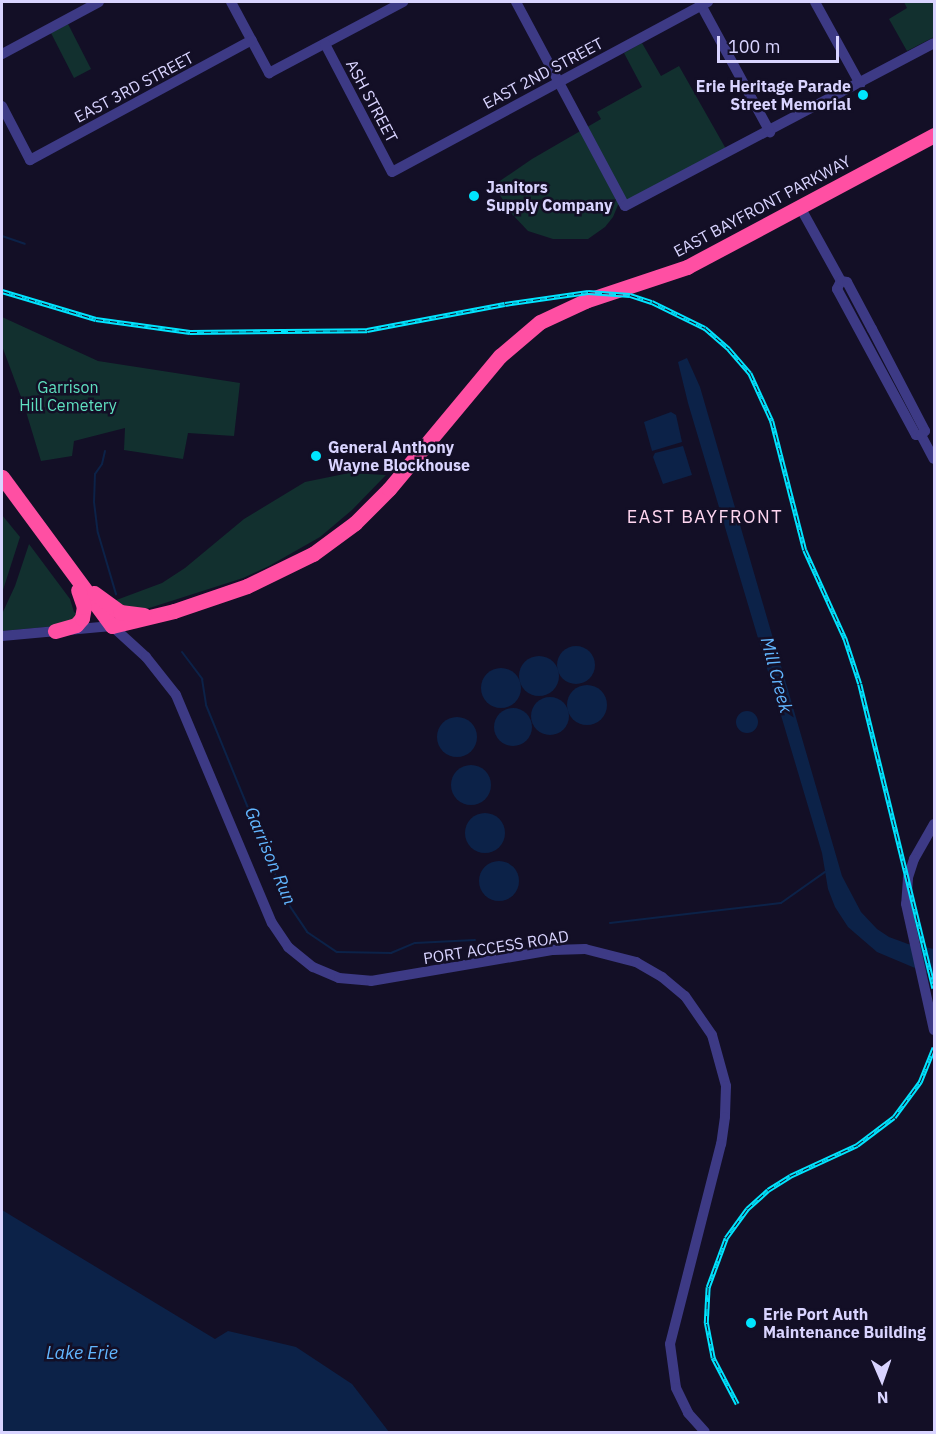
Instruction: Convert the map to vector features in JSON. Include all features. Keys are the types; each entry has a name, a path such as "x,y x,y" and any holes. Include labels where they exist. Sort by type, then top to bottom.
{"highway":[{"name":"EAST BAYFRONT PARKWAY","path":"112,627 162,615 267,578 336,538 389,489 500,356 540,322 585,301 687,267 934,135"},
{"path":"2,477 112,627"},
{"path":"67,568 97,596 120,612 162,615"},
{"path":"55,631 76,625 84,615 84,603 67,568"}],"street":[{"path":"2,54 99,2"},
{"path":"231,2 269,73 403,2"},
{"path":"516,2 626,206 770,132 934,43"},
{"path":"815,2 860,84"},
{"path":"704,3 770,132"},
{"name":"EAST 2ND STREET","path":"392,172 704,3"},
{"name":"EAST 3RD STREET","path":"2,106 30,160 252,40"},
{"name":"ASH STREET","path":"325,44 392,172"},
{"path":"800,207 841,281 847,282 872,329 925,430 921,435 934,459"},
{"path":"2,636 112,627"},
{"name":"PORT ACCESS ROAD","path":"112,627 146,657 171,687 267,912 281,938 304,961 330,975 371,981 553,950 591,950 624,957 647,968 672,984 697,1011 712,1035 721,1060 726,1086 726,1117 675,1321 670,1353 678,1395 688,1413 705,1432"},
{"path":"934,824 914,859 907,887 908,917 934,1030"}],"green space":[{"path":"904,2 934,2 934,37 907,51 889,19 907,8"},
{"path":"68,24 91,69 74,78 51,33"},
{"path":"642,43 661,76 679,66 726,149 618,205 613,217 605,227 588,239 553,239 528,231 510,212 494,185 532,159 601,119 597,112 642,87 624,53"},
{"name":"Garrison Hill Cemetery","path":"2,317 98,361 240,383 234,436 188,433 183,459 124,450 125,428 74,441 72,456 41,461 24,405 2,346"},
{"path":"349,473 386,475 352,510 320,537 269,566 243,578 140,611 111,602 162,583 185,568 244,519 305,482"},
{"path":"2,515 20,537 2,593"},
{"path":"29,544 70,599 74,612 78,614 73,620 57,626 2,631 2,614 15,586"}],"water":[{"name":"Mill Creek","path":"687,358 700,387 842,876 861,912 877,929 889,937 908,944 934,949 934,976 877,952 848,927 835,907 828,889 822,853 688,403 678,362"},
{"path":"671,412 676,415 682,442 652,451 644,422"},
{"path":"683,446 692,475 663,484 653,457 655,453"},
{"path":"576,646 590,651 595,665 590,679 576,684 562,679 557,665 562,651"},
{"path":"539,656 553,662 559,676 553,690 539,696 525,690 519,676 525,662"},
{"path":"501,668 515,674 521,688 515,702 501,708 487,702 481,688 487,674"},
{"path":"587,685 601,691 607,705 601,719 587,725 573,719 567,705 573,691"},
{"path":"550,697 564,702 569,716 564,730 550,735 536,730 531,716 536,702"},
{"path":"513,708 527,713 532,727 527,741 513,746 499,741 494,727 499,713"},
{"path":"743,711 751,711 758,718 758,726 751,733 743,733 736,726 736,718"},
{"path":"457,717 465,718 471,723 476,729 476,745 471,751 465,756 457,757 449,756 443,751 438,745 437,737 438,729 443,723 449,718"},
{"path":"471,765 479,766 485,771 490,777 490,793 485,799 479,804 471,805 463,804 457,799 452,793 451,785 452,777 457,771 463,766"},
{"path":"485,813 499,819 505,833 499,847 485,853 471,847 465,833 471,819"},
{"path":"499,861 507,862 513,867 518,873 518,889 513,895 507,900 499,901 491,900 485,895 480,889 479,881 480,873 485,867 491,862"},
{"name":"Lake Erie","path":"2,1210 215,1339 228,1331 296,1347 352,1384 389,1432 2,1432"}],"waterway":[{"name":"Garrison Run","path":"2,236 25,244"},
{"name":"Garrison Run","path":"105,451 102,464 95,474 94,502 98,533 116,594"},
{"name":"Garrison Run","path":"182,652 202,679 206,705 285,899 307,932 337,952 391,953 415,943 475,940"},
{"name":"Garrison Run","path":"610,923 781,903 825,872"}],"railway":[{"path":"2,291 96,319 190,332 367,330 505,304 588,292 630,295 652,302 705,328 729,349 750,373 772,421 805,550 845,638 860,684 934,988"},
{"path":"737,1404 713,1358 706,1323 708,1287 726,1238 747,1209 768,1190 790,1176 857,1145 894,1117 920,1082 934,1048"}],"place":[{"name":"Erie Heritage Parade Street Memorial","path":"863,95"},
{"name":"Janitors Supply Company","path":"474,196"},
{"name":"General Anthony Wayne Blockhouse","path":"316,456"},
{"name":"Erie Port Auth Maintenance Building","path":"751,1323"}],"district":[{"name":"EAST BAYFRONT","path":"705,517"}]}
